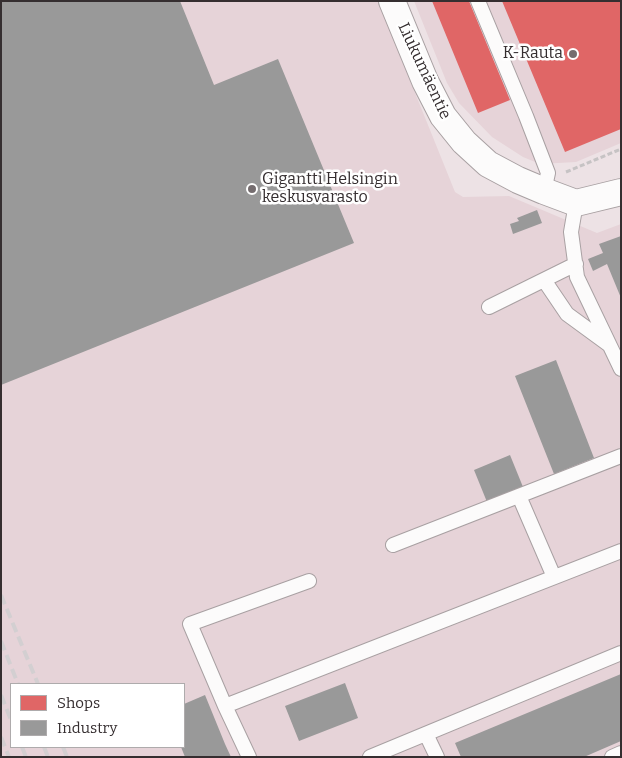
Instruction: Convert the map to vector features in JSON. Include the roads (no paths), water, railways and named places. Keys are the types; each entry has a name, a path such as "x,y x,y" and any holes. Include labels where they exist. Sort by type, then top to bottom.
{"street":[{"name":"Liukumäentie","path":"392,1 425,81 443,116 464,142 488,164 518,180 576,203"},
{"path":"576,203 621,192"}],"lane":[{"path":"478,1 548,172 544,191"},
{"path":"576,203 571,232 577,277 621,369"},
{"path":"489,306 576,264"},
{"path":"544,280 567,314 610,345"},
{"path":"393,545 621,456"},
{"path":"519,496 554,577"},
{"path":"225,706 621,551"},
{"path":"250,757 225,706 190,624 309,581"},
{"path":"370,757 621,653"},
{"path":"426,734 437,757"},
{"path":"612,757 621,753"}],"railway":[{"path":"1,595 38,683"},
{"path":"1,641 18,683"},
{"path":"1,695 10,718"},
{"path":"1,737 9,757"},
{"path":"22,748 26,757"},
{"path":"44,748 48,757"},
{"path":"63,748 67,757"}],"place":[{"name":"K-Rauta","path":"573,54"},
{"name":"Gigantti Helsingin keskusvarasto","path":"252,189"}]}
